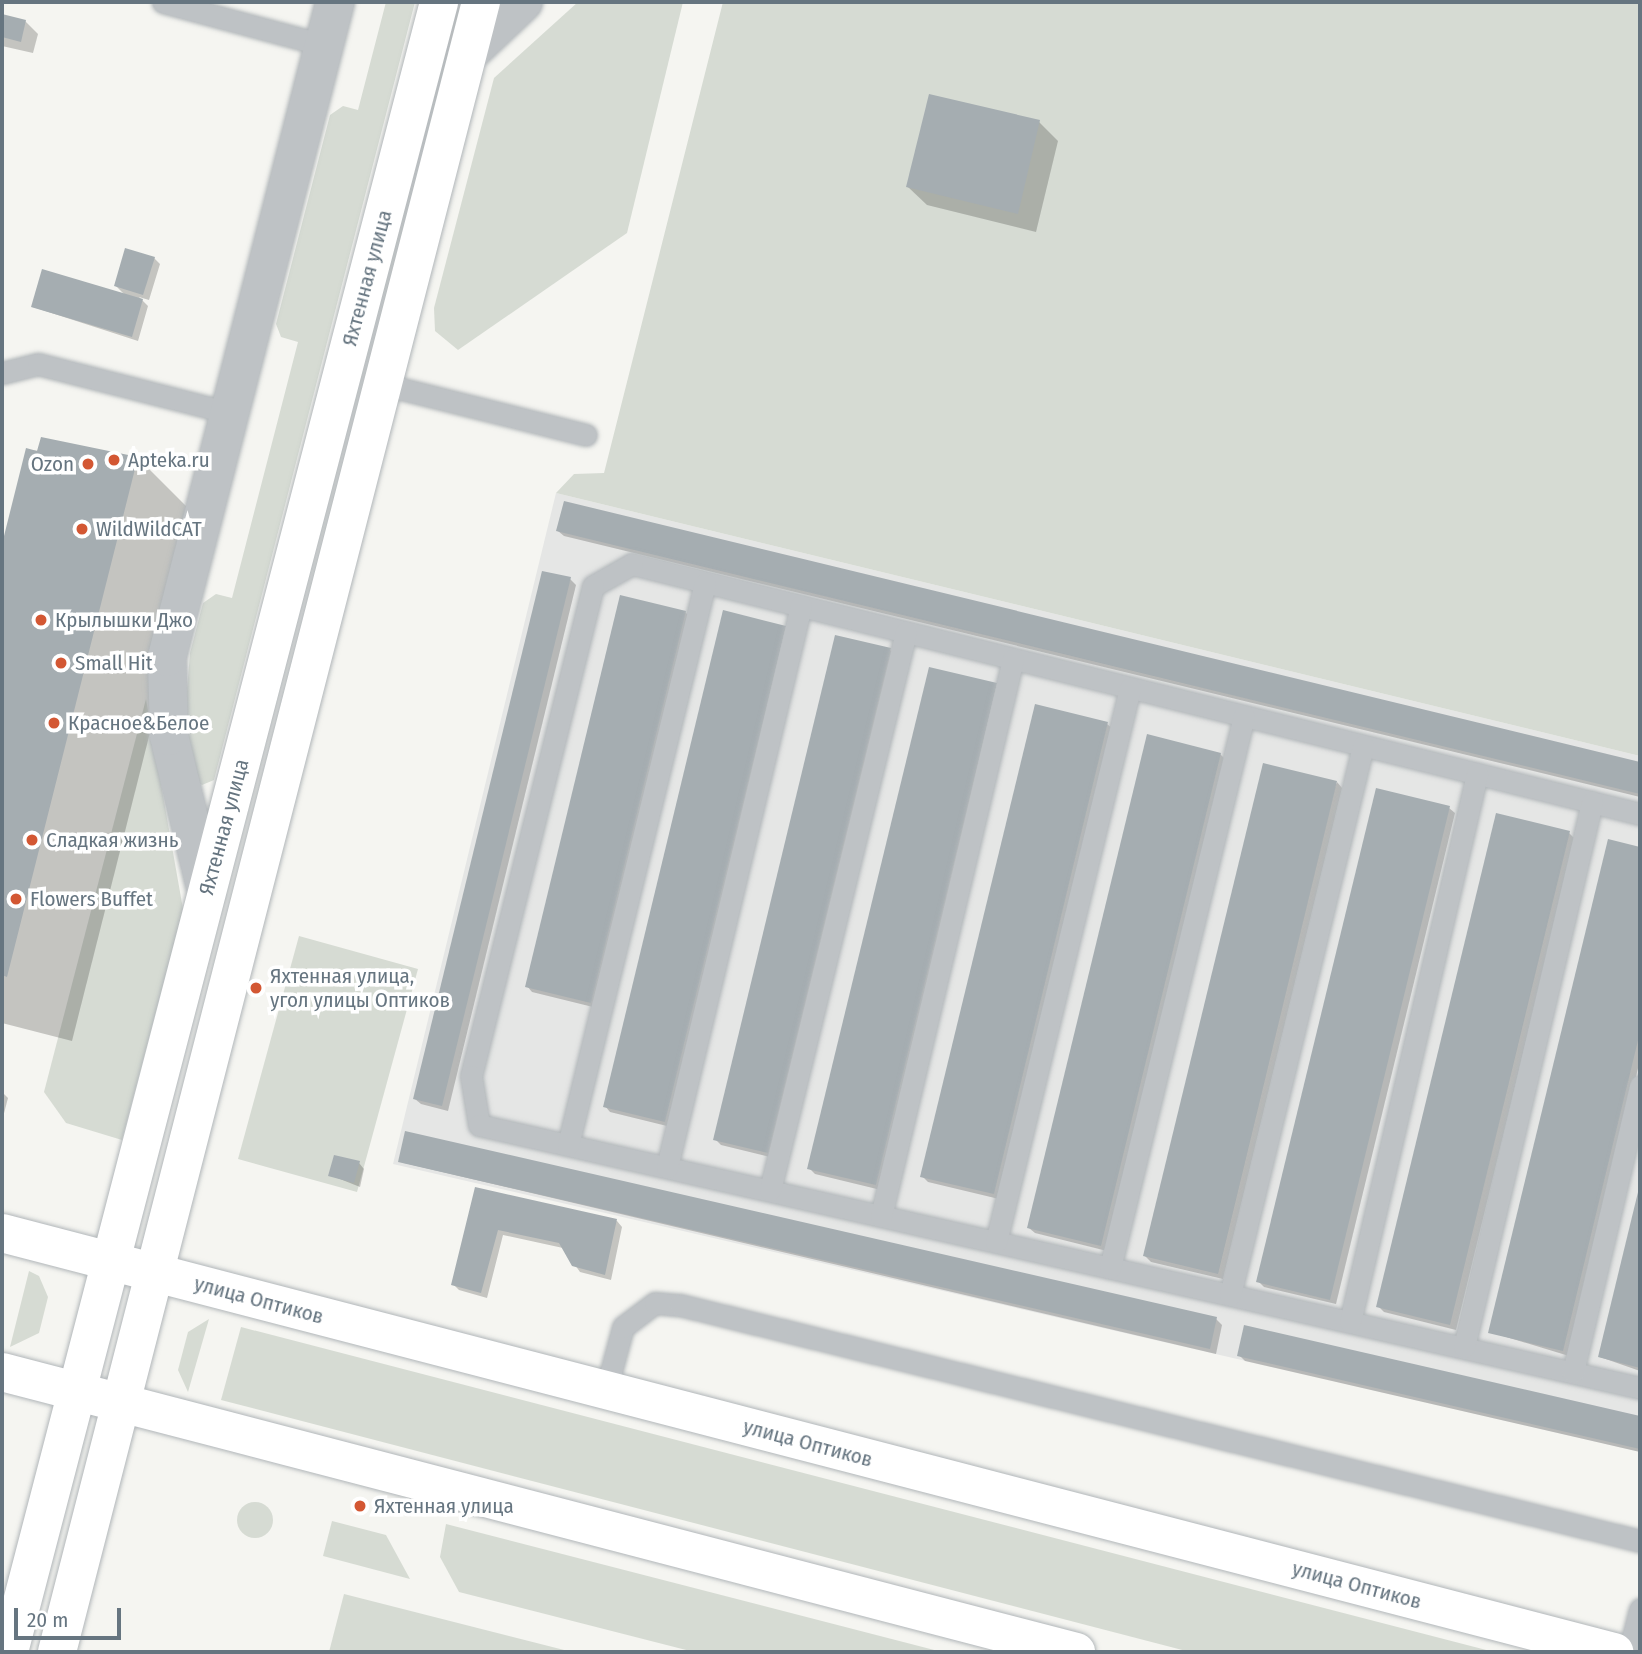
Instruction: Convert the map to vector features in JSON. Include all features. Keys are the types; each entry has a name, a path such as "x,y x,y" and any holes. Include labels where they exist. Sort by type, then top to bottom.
{"street":[{"path":"207,893 169,736 167,657 335,2"},
{"name":"Яхтенная улица","path":"9,1652 439,2"},
{"name":"Яхтенная улица","path":"57,1652 481,2"},
{"path":"467,55 523,2"},
{"name":"улица Оптиков","path":"2,1233 1614,1652"},
{"path":"2,1372 1076,1652"}],"lane":[{"path":"163,2 324,45"},
{"path":"2,373 38,364 230,414"},
{"path":"382,384 586,435"},
{"path":"1640,814 632,564 593,586 471,1076 479,1125 1640,1388"},
{"path":"568,1145 705,583"},
{"path":"667,1167 801,606"},
{"path":"770,1190 906,632"},
{"path":"881,1216 1013,659"},
{"path":"996,1242 1130,688"},
{"path":"1110,1268 1244,716"},
{"path":"1230,1295 1363,746"},
{"path":"1350,1322 1478,774"},
{"path":"1464,1348 1592,802"},
{"path":"1573,1372 1640,1086"},
{"path":"606,1390 623,1327 655,1303 680,1305 1640,1541"},
{"path":"1629,1652 1640,1609"}],"shaded area":[{"path":"386,2 415,2 214,780 202,785 196,781 185,715 190,653 203,603 216,594 232,598 298,342 281,337 276,324 330,115 343,106 358,110"},
{"path":"578,2 683,2 627,233 458,350 435,331 434,308 494,78"},
{"path":"723,2 1640,2 1640,756 556,493 574,474 604,473"},
{"path":"556,493 1640,756 1640,1452 393,1164"},
{"path":"146,699 183,909 122,1140 66,1123 44,1092"},
{"path":"299,936 418,969 357,1192 238,1159"},
{"path":"29,1271 39,1276 48,1297 39,1333 10,1347"},
{"path":"209,1319 188,1392 178,1370 188,1332"},
{"path":"241,1327 1494,1652 1190,1652 221,1400"},
{"path":"255,1502 268,1507 273,1520 268,1533 255,1538 242,1533 237,1520 242,1507"},
{"path":"332,1521 386,1535 410,1579 323,1556"},
{"path":"446,1524 942,1652 694,1652 459,1592 440,1557"},
{"path":"344,1594 572,1652 329,1652"}],"building":[{"path":"2,14 26,20 21,42 2,37"},
{"path":"929,94 1040,120 1018,214 906,187"},
{"path":"125,248 155,257 143,295 114,286"},
{"path":"42,269 143,299 132,337 31,307"},
{"path":"41,437 138,457 7,977 2,975 2,544 26,448 37,451"},
{"path":"564,501 1640,762 1640,794 556,531"},
{"path":"542,571 571,577 442,1106 413,1099"},
{"path":"620,595 686,611 591,1003 525,987"},
{"path":"723,610 786,626 665,1122 603,1107"},
{"path":"835,635 891,648 768,1153 713,1140"},
{"path":"929,667 997,683 876,1185 807,1169"},
{"path":"1035,704 1108,722 994,1194 920,1177"},
{"path":"1147,734 1221,753 1101,1246 1027,1228"},
{"path":"1263,763 1337,781 1218,1274 1143,1256"},
{"path":"1376,788 1450,806 1330,1300 1256,1282"},
{"path":"1496,813 1570,831 1450,1325 1376,1307"},
{"path":"1608,839 1640,847 1640,1032 1563,1351 1488,1333"},
{"path":"405,1131 1217,1317 1210,1349 398,1162"},
{"path":"334,1155 360,1161 354,1183 328,1176"},
{"path":"475,1187 617,1219 605,1275 572,1266 559,1243 498,1230 481,1293 451,1285"},
{"path":"1640,1188 1640,1368 1598,1357"},
{"path":"1244,1325 1640,1416 1640,1449 1237,1356"}],"place":[{"name":"Apteka.ru","path":"114,460"},
{"name":"Ozon","path":"88,464"},
{"name":"WildWildCAT","path":"82,529"},
{"name":"Крылышки Джо","path":"41,620"},
{"name":"Small Hit","path":"61,663"},
{"name":"Красное&Белое","path":"54,723"},
{"name":"Сладкая жизнь","path":"32,840"},
{"name":"Flowers Buffet","path":"16,899"},
{"name":"Яхтенная улица, угол улицы Оптиков","path":"256,988"},
{"name":"Яхтенная улица","path":"360,1506"}]}
